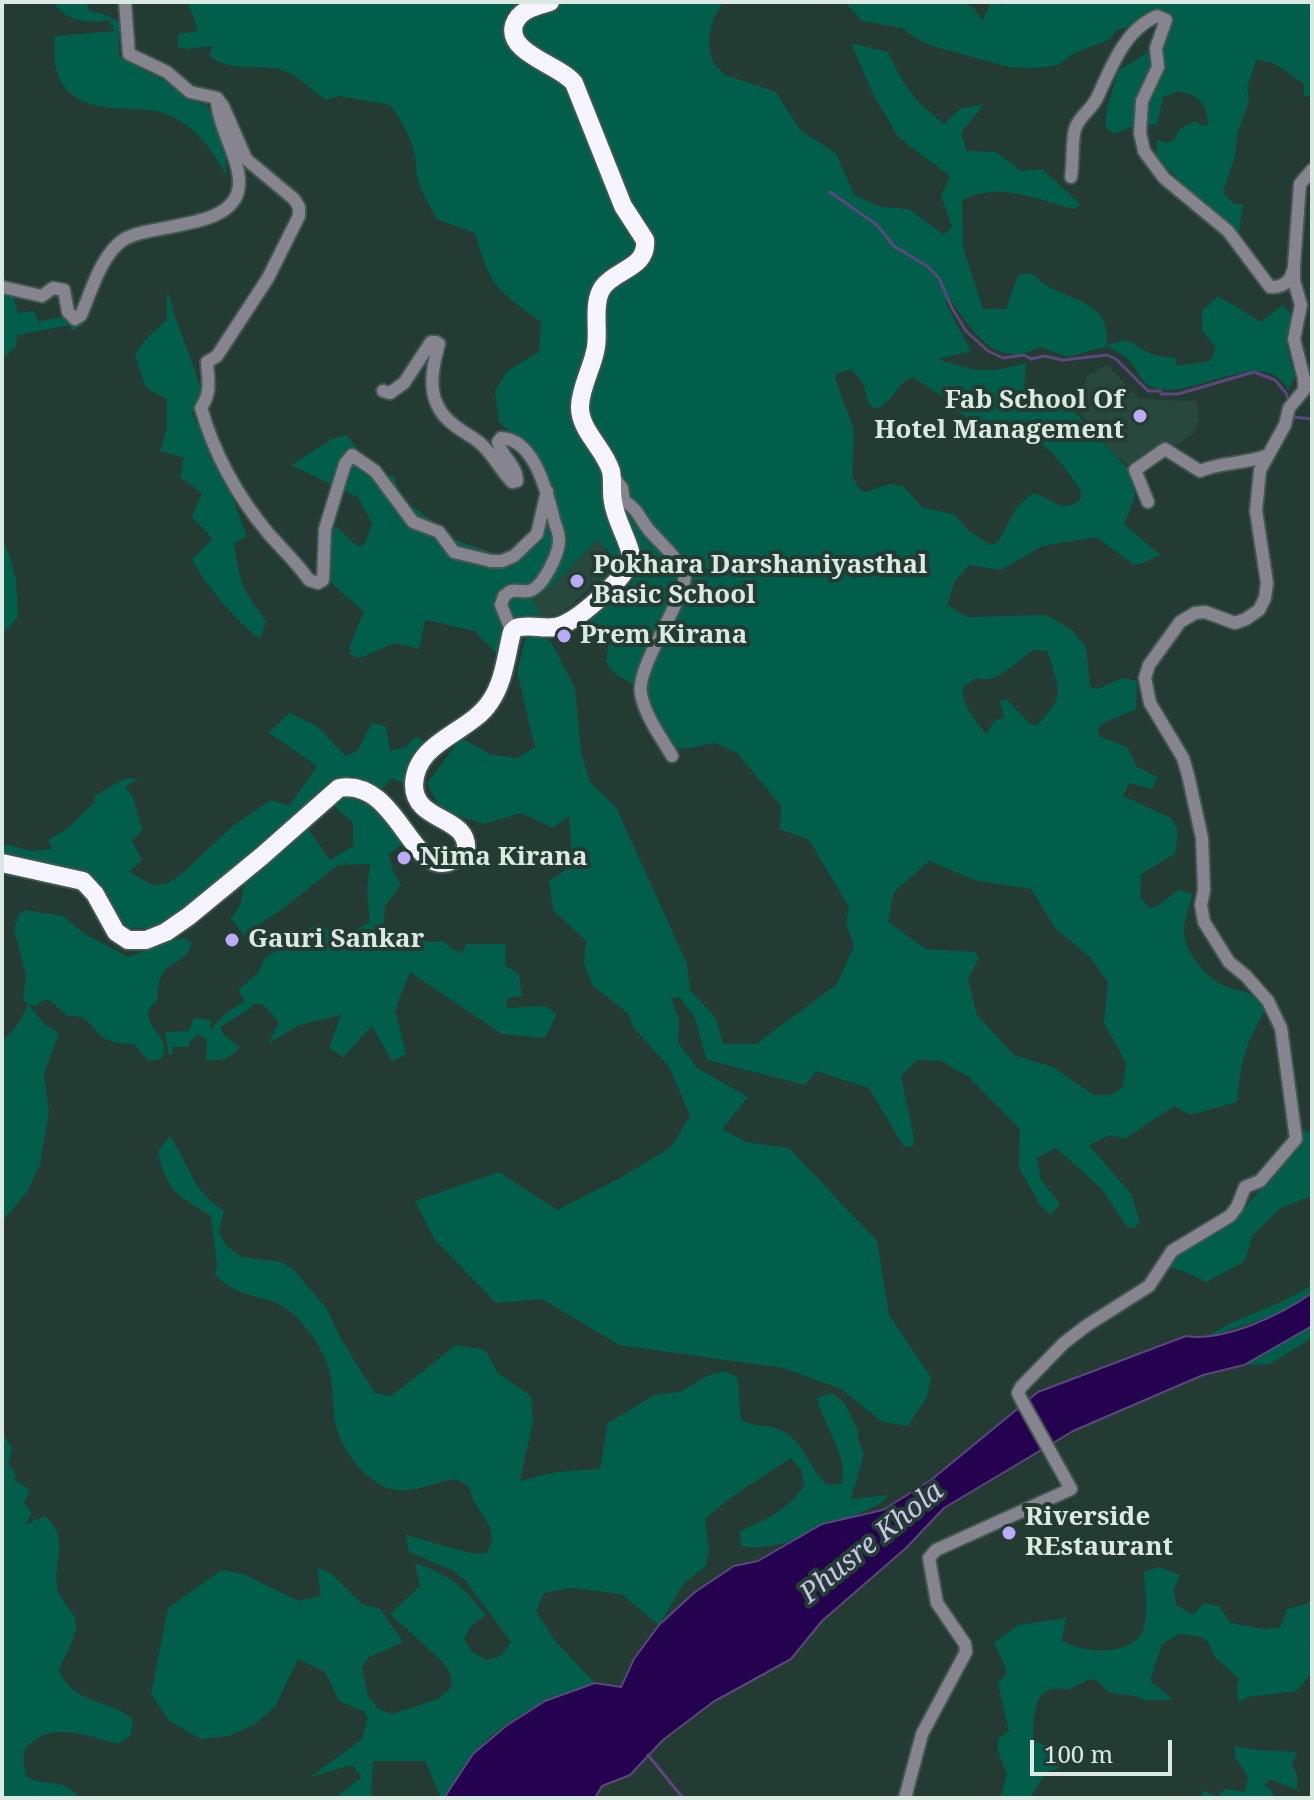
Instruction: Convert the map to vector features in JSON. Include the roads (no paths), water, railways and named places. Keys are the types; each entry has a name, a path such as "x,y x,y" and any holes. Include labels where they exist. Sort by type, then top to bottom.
{"highway":[{"path":"2,863 83,881 95,894 116,932 128,940 137,941 166,932 189,916 339,788 353,786 384,802 411,842 437,863 452,862 466,851 467,842 457,827 426,811 417,798 414,789 417,769 430,750 475,718 490,703 501,679 512,632 521,626 553,627 572,619 627,569 632,556 613,502 611,473 581,415 581,396 596,347 597,304 601,290 614,276 640,260 646,247 645,240 623,206 574,83 563,72 527,52 516,39 514,28 518,17 533,7 550,2"}],"street":[{"path":"125,2 129,54 167,72 190,92 217,98 246,159 294,199 299,207 299,216 268,278 217,356 207,362 210,385 208,397 201,408 208,432 238,492 268,533 309,580 318,583 323,580 325,529 345,464 352,455 375,471 413,522 439,532 454,552 491,561 514,556 537,534 547,491"},
{"path":"1071,177 1074,135 1080,117 1096,101 1105,76 1128,38 1144,21 1161,17 1166,20 1156,48 1158,67 1142,101 1140,133 1144,151 1164,178 1228,231 1270,287 1282,286 1292,276 1294,266"},
{"path":"2,287 42,296 53,288 64,290 68,312 75,319 81,315 106,260 123,241 142,233 186,225 217,214 234,201 240,185 235,160 224,137 217,98"},
{"path":"905,1798 922,1734 966,1648 937,1603 929,1558 936,1550 1071,1489 1018,1393 1021,1387 1064,1343 1149,1286 1172,1251 1230,1216 1245,1187 1260,1181 1296,1139 1281,1028 1275,1013 1246,976 1229,962 1204,922 1201,905 1204,890 1202,838 1188,775 1183,758 1150,703 1145,678 1149,665 1180,622 1195,613 1205,612 1235,623 1259,610 1265,598 1267,583 1256,511 1260,470 1285,425 1292,402 1304,390 1294,339 1301,305 1294,281 1294,266 1300,184 1312,170"},
{"path":"383,391 390,393 404,383 431,342 436,342 439,344 431,369 431,389 436,405 451,424 481,444 512,482 517,481 517,474 498,442 505,437 524,450 541,470 559,540 557,552 537,587 529,592 511,591 504,596 501,605 512,632"},
{"path":"1148,502 1135,470 1165,449 1200,471 1266,456"},
{"path":"611,473 622,488 624,501 638,510 647,528 669,550 685,577 683,591 658,641 640,691 648,714 672,756"}],"water":[{"name":"Phusre Khola","path":"1312,1293 1312,1326 1244,1365 1203,1375 1073,1431 944,1508 906,1548 822,1621 791,1659 713,1702 663,1740 630,1775 602,1786 595,1798 444,1798 473,1754 506,1726 545,1701 595,1683 621,1687 634,1659 659,1625 695,1592 734,1566 758,1561 822,1524 883,1510 931,1480 1038,1392 1186,1336 1217,1335 1252,1325"}],"waterway":[{"path":"830,192 877,225 894,246 927,266 939,278 966,331 988,351 1003,358 1024,355 1031,359 1044,356 1063,360 1107,355 1116,359 1148,391 1160,391 1161,394 1178,394 1254,372 1275,380 1289,402"},
{"path":"1293,417 1312,419"},
{"path":"648,1755 683,1798"}],"place":[{"name":"Fab School Of Hotel Management","path":"1140,416"},
{"name":"Pokhara Darshaniyasthal Basic School","path":"577,581"},
{"name":"Prem Kirana","path":"564,636"},
{"name":"Nima Kirana","path":"404,858"},
{"name":"Gauri Sankar","path":"232,940"},
{"name":"Riverside REstaurant","path":"1009,1533"}]}
